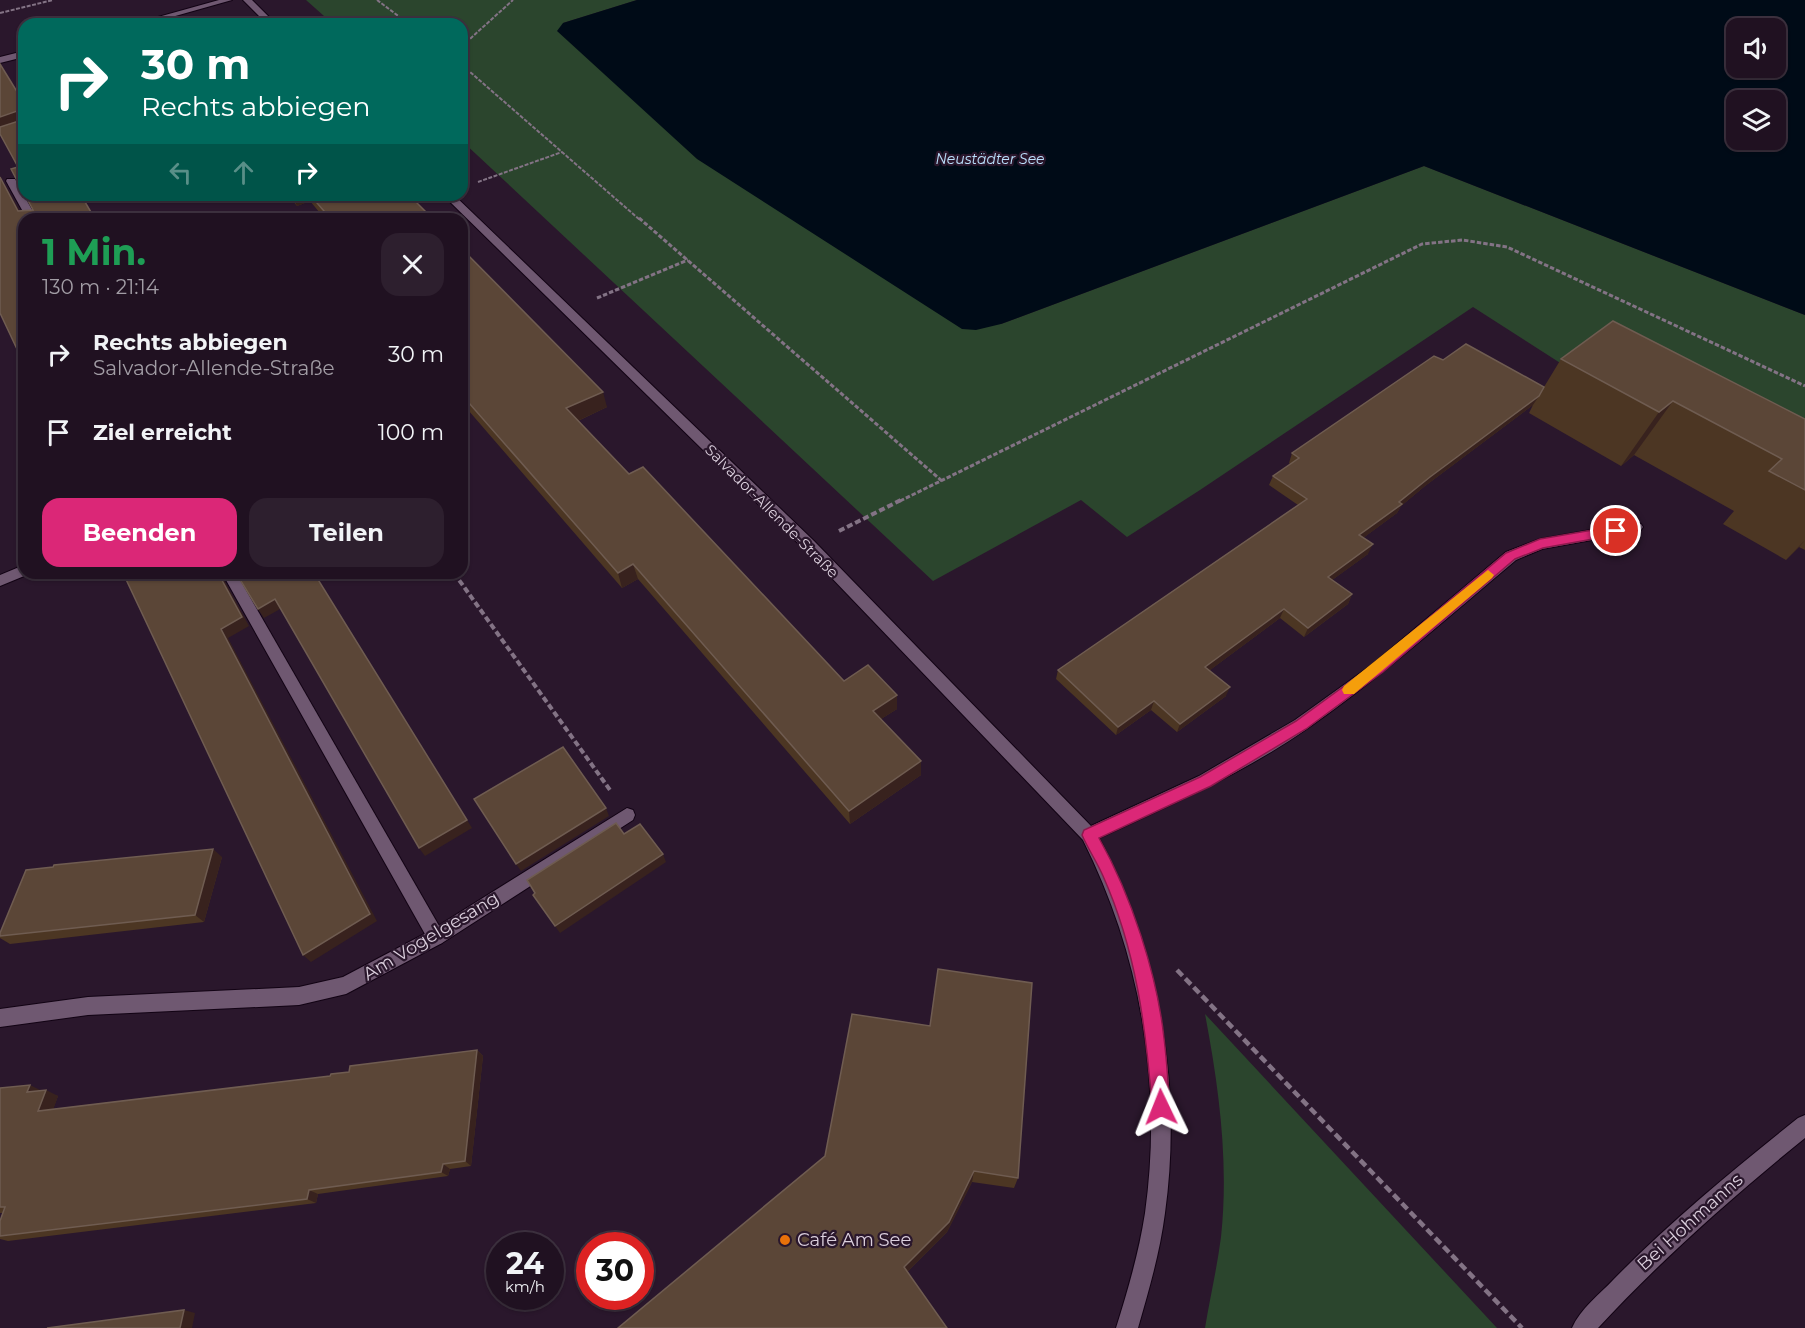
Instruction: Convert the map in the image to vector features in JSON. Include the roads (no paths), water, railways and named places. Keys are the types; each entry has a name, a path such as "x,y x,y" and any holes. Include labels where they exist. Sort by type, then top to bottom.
{"street":[{"path":"160,18 228,0"},
{"path":"247,0 266,18"},
{"path":"0,60 18,56"},
{"path":"11,181 18,194"},
{"name":"Salvador-Allende-Straße","path":"454,201 466,213"},
{"name":"Salvador-Allende-Straße","path":"468,214 809,545 1089,835 1115,886 1140,961 1149,999 1161,1090 1157,1197 1143,1274 1127,1328"},
{"path":"1089,835 1205,781 1301,725 1378,668 1511,556 1549,542 1636,528"},
{"path":"0,581 18,573"},
{"path":"232,579 435,937"},
{"name":"Am Vogelgesang","path":"0,1018 88,1006 306,995 358,980 435,937 627,815"},
{"name":"Bei Hohmanns","path":"1583,1328 1621,1286 1694,1216 1805,1125"}],"water":[{"name":"Neustädter See","path":"637,0 1805,0 1805,315 1424,166 1001,324 976,330 962,329 697,159 557,31 563,23"}],"place":[{"name":"Café Am See","path":"785,1240"}]}
